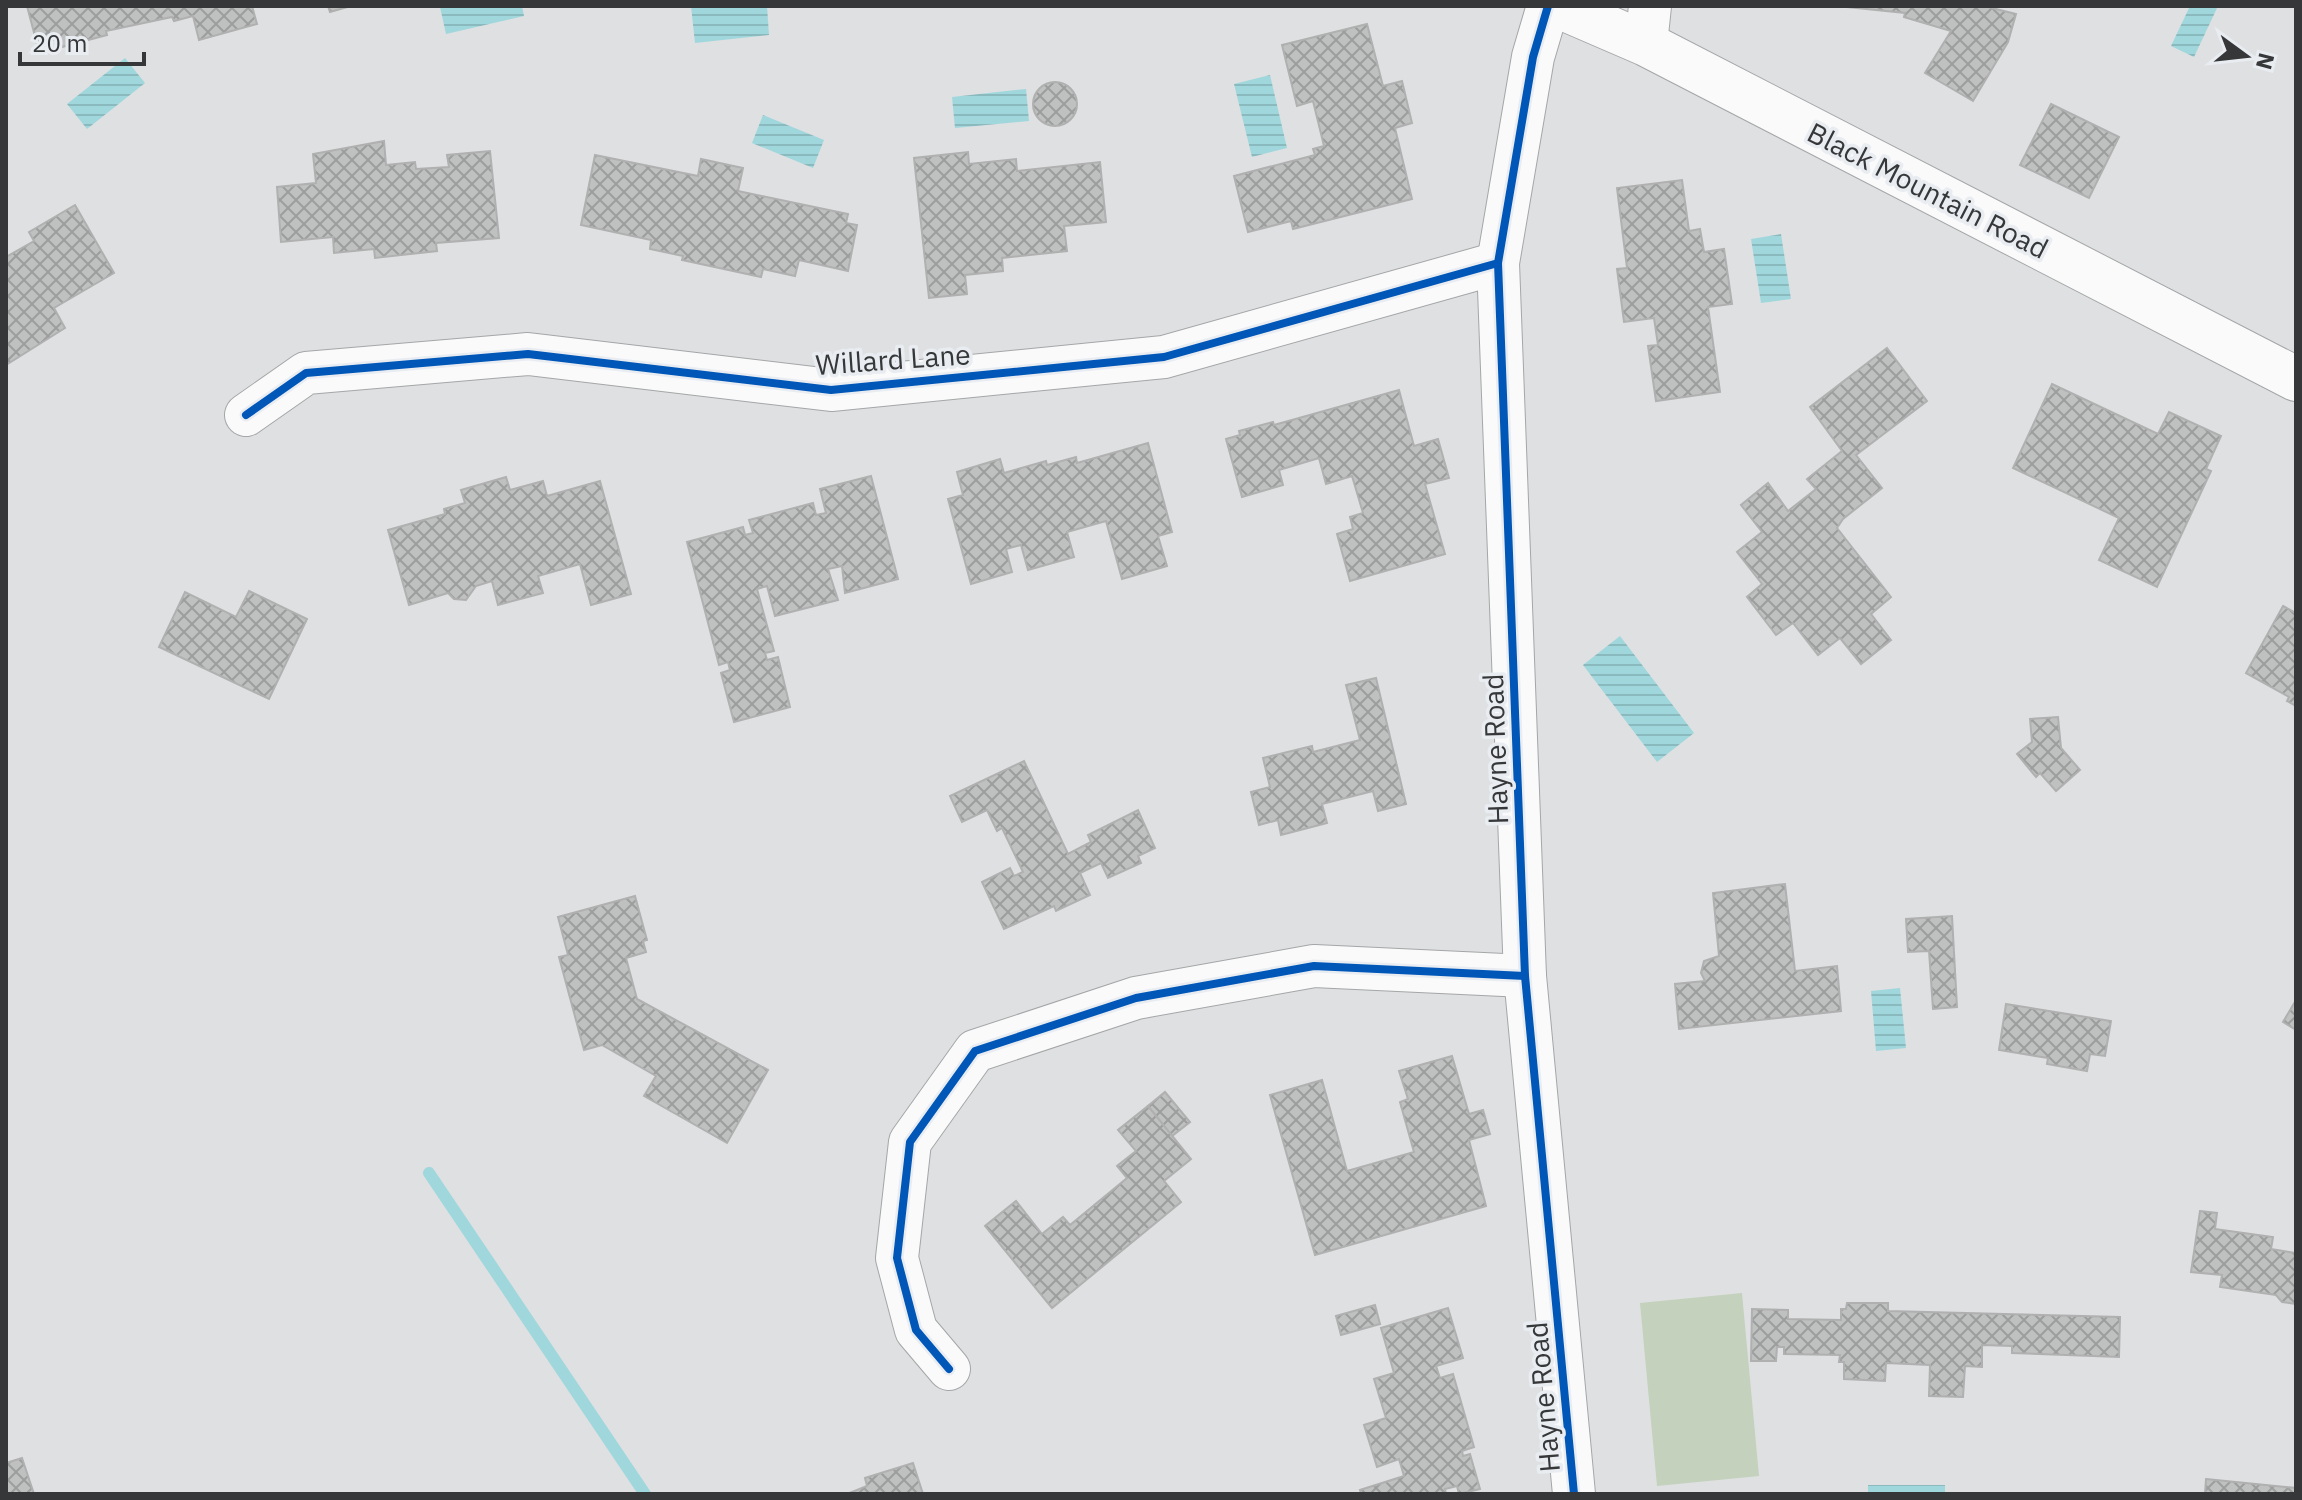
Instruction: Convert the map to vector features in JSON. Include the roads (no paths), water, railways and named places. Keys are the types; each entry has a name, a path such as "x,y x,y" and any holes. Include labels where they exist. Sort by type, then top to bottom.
{"street":[{"name":"Hayne Road","path":"1548,6 1533,57 1498,263 1525,976 1574,1494"},
{"name":"Black Mountain Road","path":"1558,6 1648,25 2296,379"},
{"name":"Willard Lane","path":"246,415 306,373 528,354 831,390 1164,357 1498,263"},
{"path":"949,1369 916,1330 897,1258 910,1142 975,1051 1136,998 1314,966 1525,976"}],"water":[{"path":"522,6 524,16 446,34 440,7"},
{"path":"691,6 767,6 769,35 695,43"},
{"path":"2190,6 2218,6 2194,57 2171,46"},
{"path":"125,58 145,83 87,129 67,104"},
{"path":"1270,75 1287,148 1252,157 1234,84"},
{"path":"1026,89 1029,121 955,128 952,97"},
{"path":"763,115 824,140 813,168 752,143"},
{"path":"1781,234 1791,299 1761,303 1751,239"},
{"path":"1620,636 1694,733 1657,762 1583,665"},
{"path":"1900,988 1906,1048 1876,1051 1871,991"},
{"path":"1868,1485 1945,1485 1945,1494 1868,1494"}],"waterway":[{"path":"429,1173 645,1494"}]}
